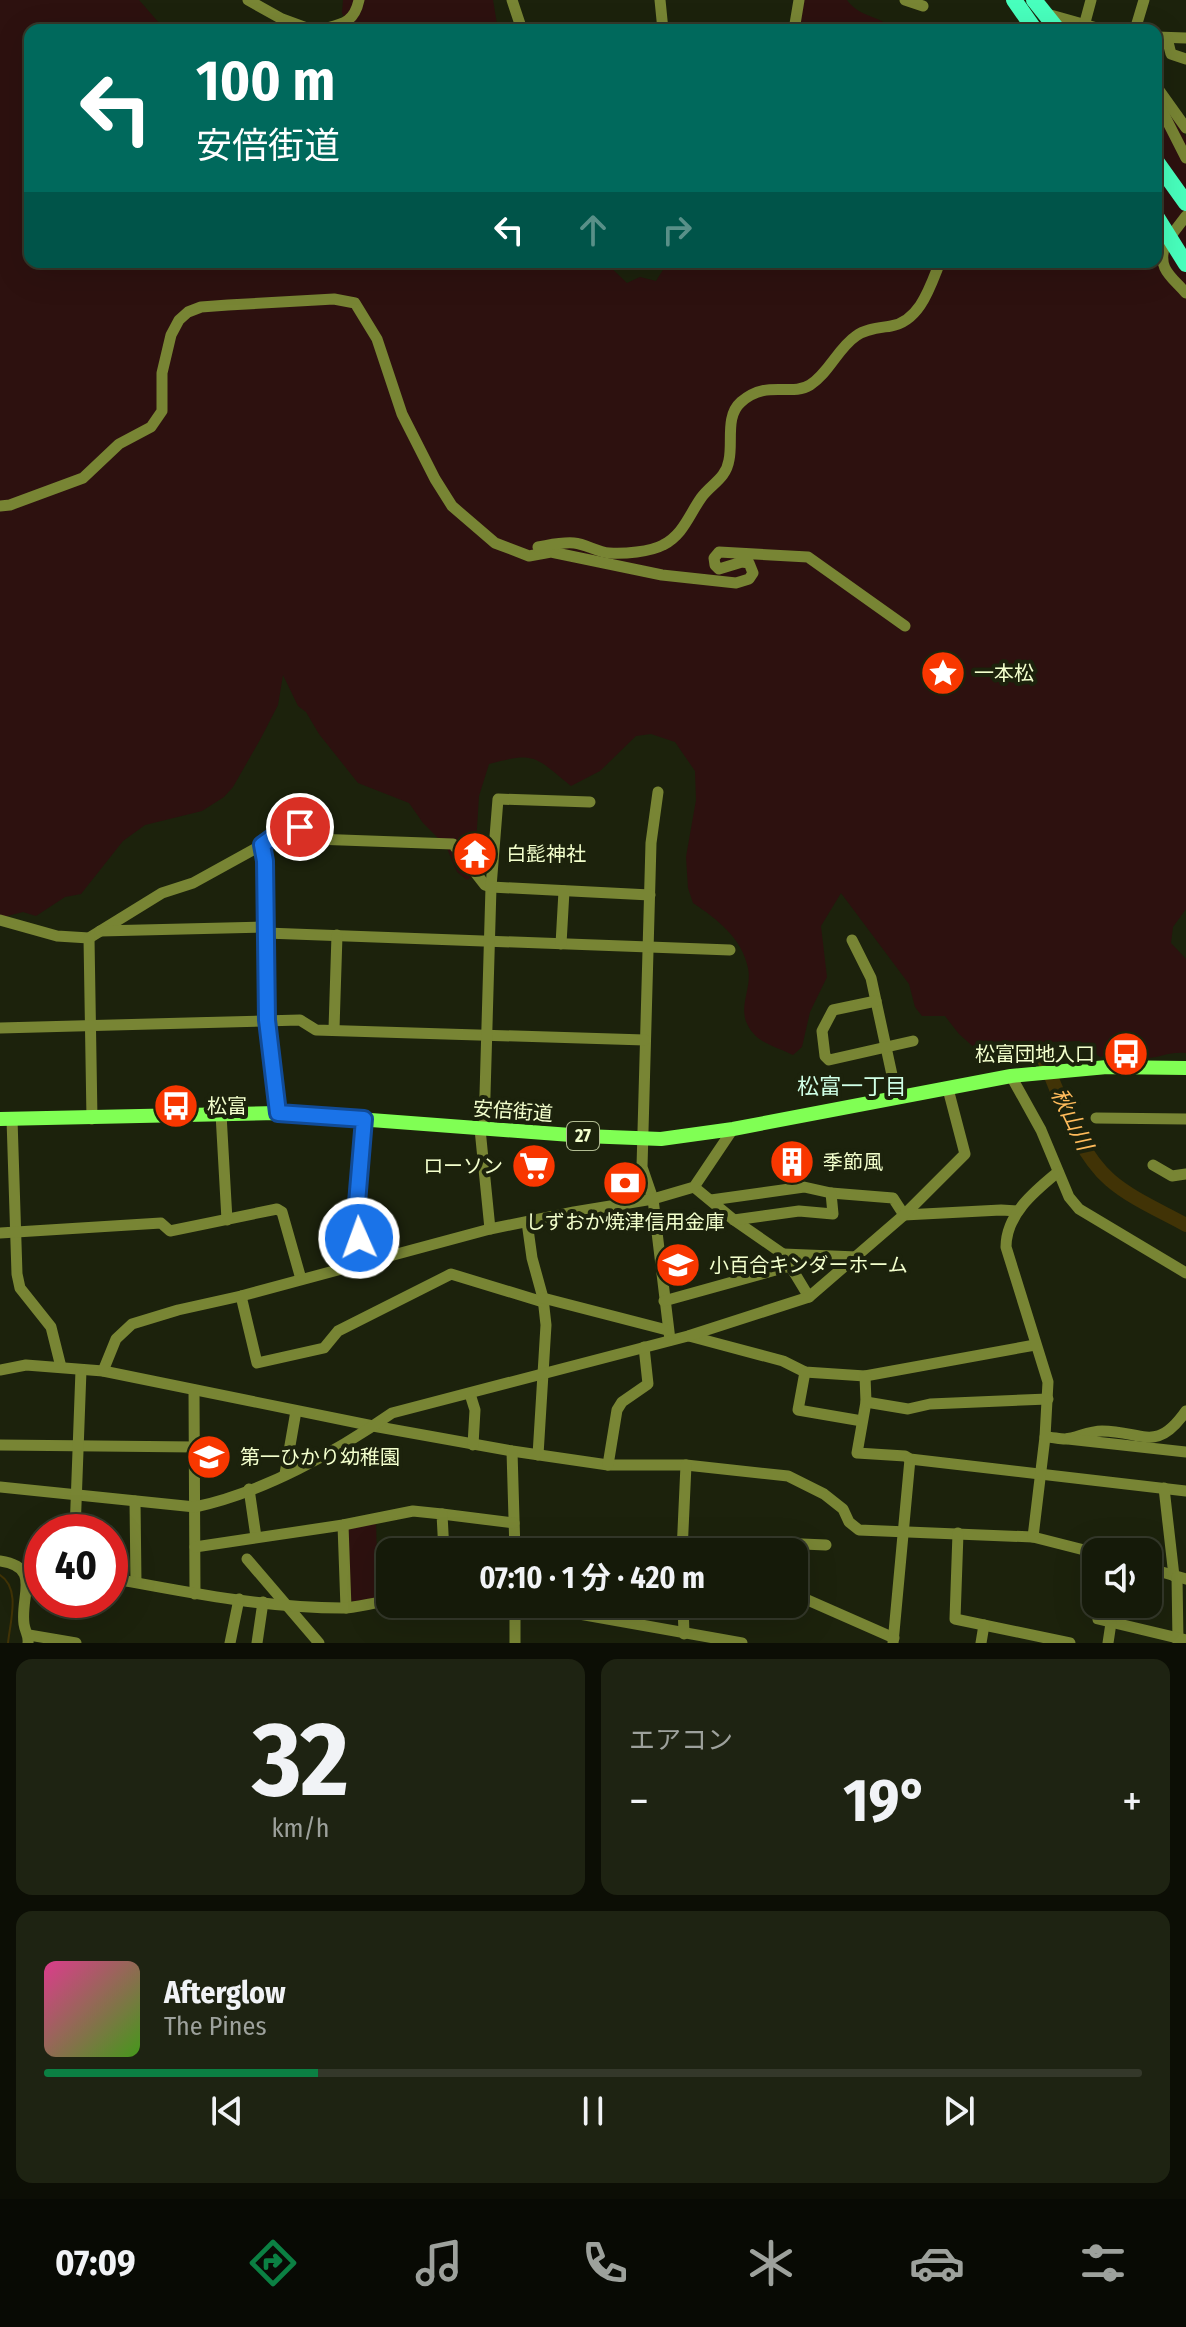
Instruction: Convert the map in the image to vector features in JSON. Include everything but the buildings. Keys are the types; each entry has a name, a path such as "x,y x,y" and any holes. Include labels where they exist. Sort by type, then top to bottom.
{"highway":[{"path":"1016,1 1031,24"},
{"path":"1016,1 1049,24"},
{"path":"1162,169 1186,203"},
{"path":"1162,226 1186,264"}],"main road":[{"name":"安倍街道","path":"6,1119 92,1119 169,1113 278,1113 642,1139 733,1129 1011,1076 1107,1067 1186,1070"}],"street":[{"path":"248,0 296,24"},
{"path":"337,24 352,19 359,0"},
{"path":"512,0 520,24"},
{"path":"660,0 662,24"},
{"path":"795,24 799,0"},
{"path":"905,0 923,6"},
{"path":"1085,24 1091,0"},
{"path":"1137,24 1144,0"},
{"path":"1016,1 1079,24"},
{"path":"1186,38 1162,38 1171,54 1186,59"},
{"path":"1162,94 1186,128"},
{"path":"1162,111 1186,158"},
{"path":"1173,233 1186,216"},
{"path":"1162,257 1165,245"},
{"path":"1162,262 1186,285"},
{"path":"1162,264 1186,293"},
{"path":"522,552 556,543 576,543 609,553 662,546 683,528 702,496 723,479 729,462 732,418 736,407 744,399 761,391 779,388 795,390 810,385 858,334 907,321 919,308 937,268"},
{"path":"0,506 83,478 119,444 151,427 162,411 162,373 171,335 179,320 188,312 201,307 334,299 355,303 377,339 402,414 452,506 495,543 529,556 551,552 662,575 736,583 749,579 753,568 749,563 742,562 719,569 714,558 719,552 808,557 905,626"},
{"path":"658,792 651,843 642,1167 653,1199 669,1335"},
{"path":"490,1229 482,1129 491,887 498,799 590,802"},
{"path":"0,920 57,936 89,938 162,893 193,883 276,835 300,827 314,839 453,844 485,885 491,887 650,895"},
{"path":"262,845 267,1020 278,1113"},
{"path":"561,944 564,891"},
{"path":"100,931 266,930 730,950"},
{"path":"334,1029 337,935"},
{"path":"89,938 92,1119"},
{"path":"852,940 871,978 897,1098"},
{"path":"876,1001 833,1010 822,1031 825,1056 829,1060 913,1041"},
{"path":"0,1028 300,1020 316,1030 645,1040"},
{"path":"1011,1076 1041,1130 1069,1197 1079,1209 1186,1273"},
{"path":"688,1336 809,1297 904,1215 965,1154 948,1089"},
{"path":"221,1114 227,1220"},
{"path":"1096,1118 1186,1119"},
{"path":"6,1119 20,1288 51,1327 61,1367"},
{"path":"361,1262 356,1215 364,1119"},
{"path":"103,1371 116,1339 132,1324 490,1229 653,1199 694,1187 733,1129"},
{"path":"1153,1165 1172,1176 1186,1174"},
{"path":"1033,1537 1048,1382 1006,1247 1008,1226 1018,1211 1058,1172"},
{"path":"694,1187 783,1254 809,1297"},
{"path":"711,1200 804,1187 831,1193 893,1198 904,1215"},
{"path":"734,1220 799,1211 833,1214 831,1193"},
{"path":"0,1233 161,1223 170,1231 277,1209 282,1212 301,1279"},
{"path":"904,1215 1018,1211"},
{"path":"527,1222 546,1325 538,1455"},
{"path":"783,1254 857,1257"},
{"path":"664,1301 790,1266"},
{"path":"241,1296 257,1363 324,1348 338,1331 451,1274 669,1335 688,1336 783,1361 805,1372 865,1376 1035,1345"},
{"path":"0,1487 195,1507 221,1501 285,1474 392,1413 644,1347 669,1335"},
{"path":"608,1465 617,1410 622,1402 648,1384 644,1347"},
{"path":"0,1370 26,1365 103,1371 473,1445 608,1465 686,1465 788,1476 824,1494 843,1509 849,1522 859,1530 1033,1537 1082,1549"},
{"path":"77,1514 81,1370"},
{"path":"805,1372 798,1410 862,1421"},
{"path":"865,1376 866,1402 857,1453 905,1456 1186,1491"},
{"path":"194,1390 195,1594"},
{"path":"470,1394 475,1410 473,1445"},
{"path":"866,1402 908,1409 930,1404 1048,1399"},
{"path":"285,1474 296,1411"},
{"path":"1067,1439 1079,1433 1104,1431 1152,1439 1173,1430 1186,1411"},
{"path":"1045,1437 1186,1452"},
{"path":"0,1445 196,1447"},
{"path":"512,1451 515,1538"},
{"path":"808,1601 893,1640 910,1459"},
{"path":"683,1538 686,1465"},
{"path":"1098,1618 1180,1640 1179,1577 1164,1488"},
{"path":"249,1489 256,1537"},
{"path":"135,1501 136,1582"},
{"path":"195,1547 343,1525 413,1511 514,1523"},
{"path":"442,1514 443,1538"},
{"path":"343,1525 346,1608"},
{"path":"958,1533 955,1619 1070,1643"},
{"path":"808,1544 826,1545"},
{"path":"247,1559 319,1643"},
{"path":"0,1561 14,1563 22,1568 26,1577 24,1626 28,1639 76,1643"},
{"path":"128,1581 195,1594 286,1605 346,1608 376,1603"},
{"path":"230,1643 239,1599"},
{"path":"257,1643 263,1602"},
{"path":"515,1618 515,1643"},
{"path":"598,1618 742,1643"},
{"path":"683,1618 684,1634"},
{"path":"1108,1643 1111,1623"},
{"path":"981,1643 984,1625"}],"shaded area":[{"path":"0,0 139,0 160,24 24,24 24,268 611,268 627,283 640,277 656,281 664,268 1162,268 1162,101 1186,137 1186,909 1173,927 1171,943 1186,959 1186,1053 1150,1058 1124,1050 1100,1057 1080,1041 1012,1043 992,1052 977,1050 945,1016 922,1016 915,1007 909,984 841,893 821,926 827,977 810,1012 802,1047 793,1055 762,1041 748,1026 744,1009 749,977 745,957 727,930 693,903 688,888 686,857 696,800 695,771 675,742 651,734 636,736 600,771 571,786 534,759 517,758 489,764 479,796 474,875 467,880 457,872 446,846 423,823 409,803 358,783 319,734 306,712 298,706 283,675 278,705 233,787 224,797 202,811 145,825 123,841 81,894 65,897 36,916 23,912 0,918"},
{"path":"343,0 493,0 497,24 347,24 342,13"},
{"path":"803,0 847,0 857,10 886,24 798,24"},
{"path":"376,1521 376,1598 349,1602 346,1527"}],"waterway":[{"name":"秋山川","path":"1044,1060 1071,1124 1098,1168 1128,1193 1186,1225"},
{"path":"0,1575 10,1588 12,1597 8,1643"}],"place":[{"name":"一本松","path":"943,673"},
{"name":"白髭神社","path":"475,854"},
{"name":"松富団地入口","path":"1126,1054"},
{"name":"松富","path":"176,1106"},
{"name":"季節風","path":"792,1162"},
{"name":"ローソン","path":"534,1166"},
{"name":"しずおか焼津信用金庫","path":"625,1183"},
{"name":"小百合キンダーホーム","path":"678,1265"},
{"name":"第一ひかり幼稚園","path":"209,1457"}],"district":[{"name":"松富一丁目","path":"852,1086"}],"route":[{"path":"300,827 276,835 262,845 265,861 267,1020 278,1113 364,1119 356,1215 359,1238"}]}
